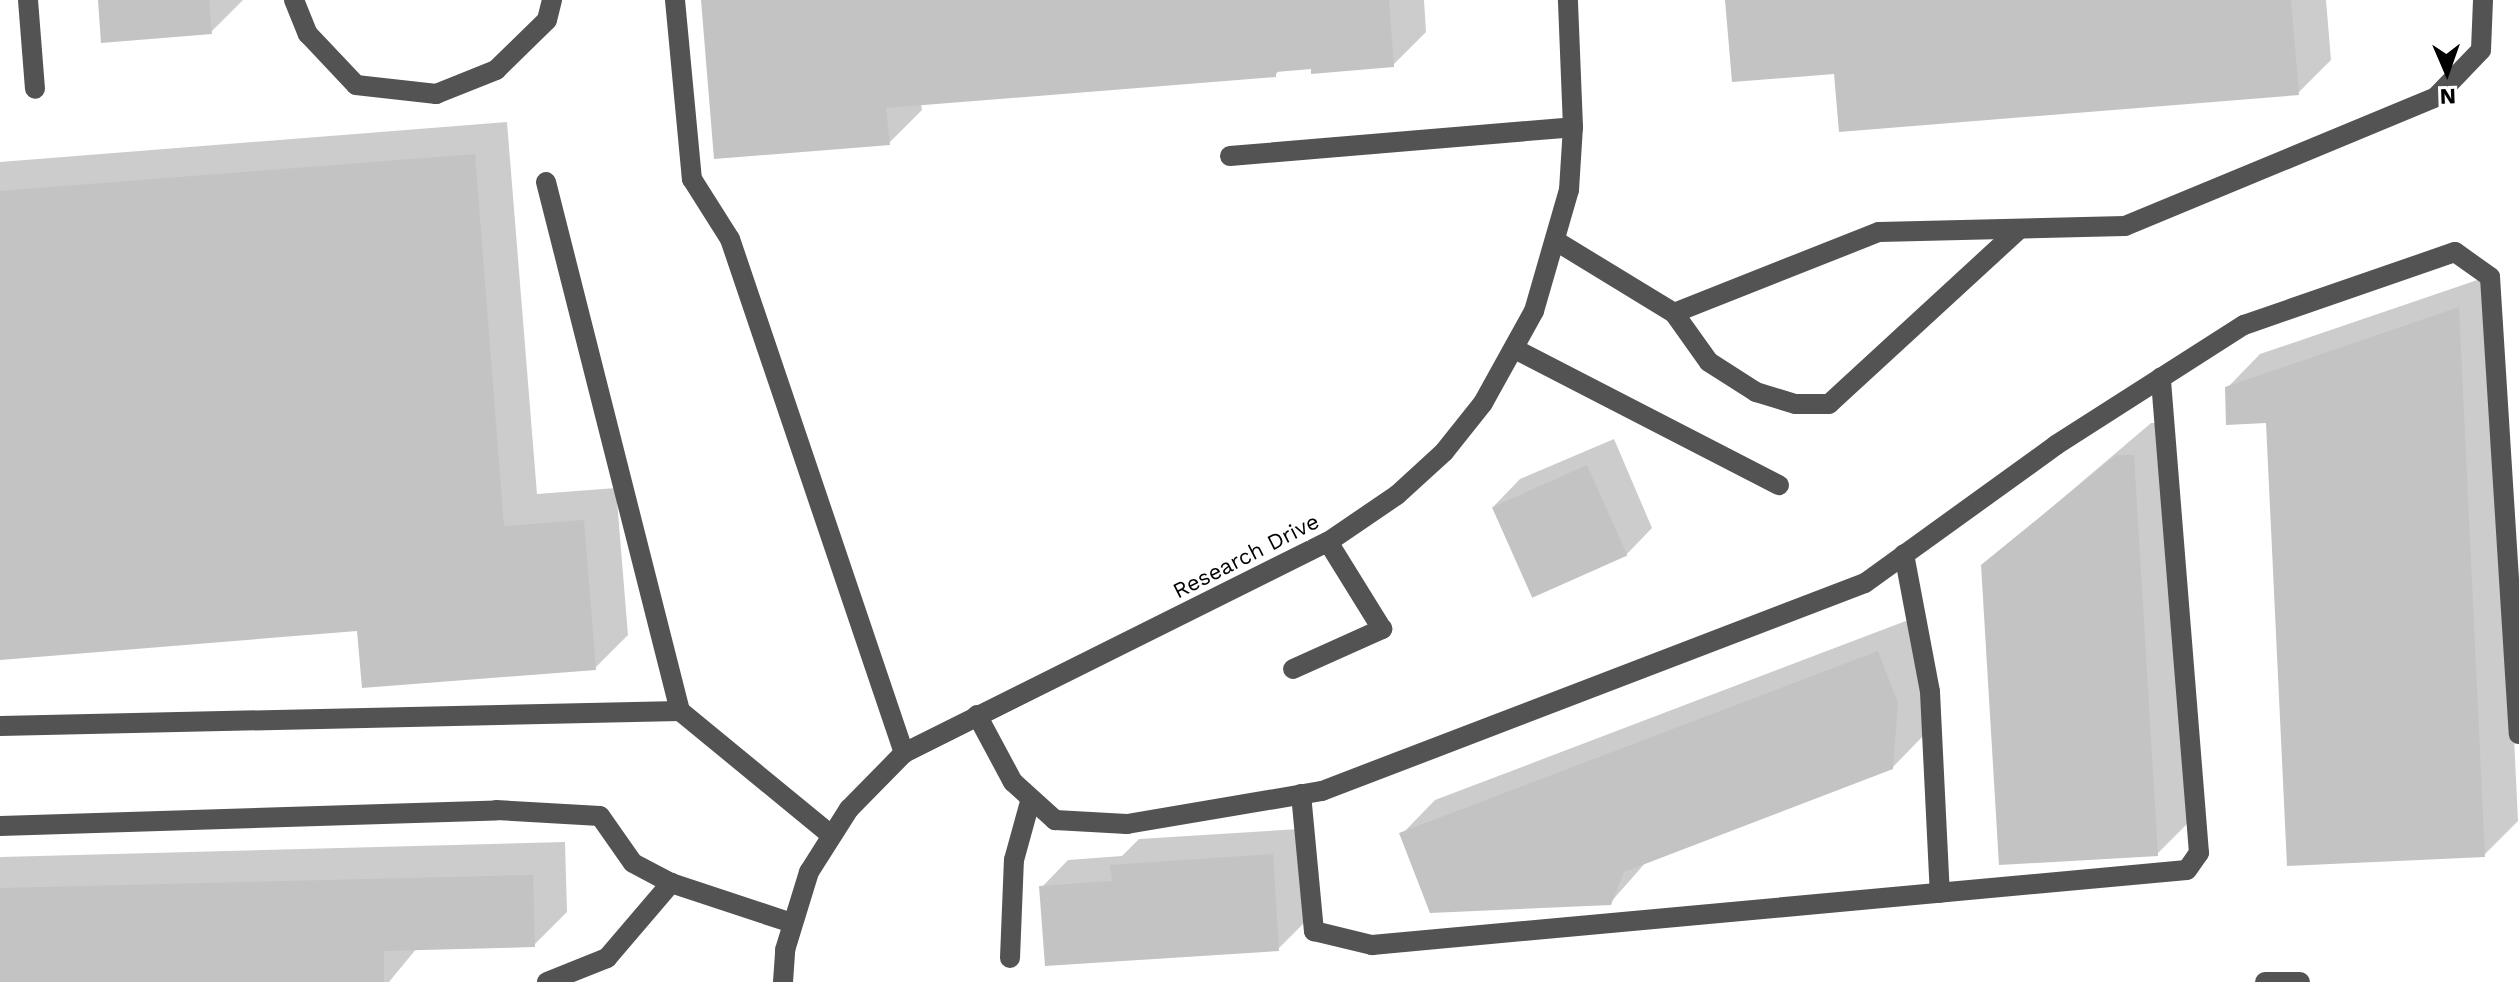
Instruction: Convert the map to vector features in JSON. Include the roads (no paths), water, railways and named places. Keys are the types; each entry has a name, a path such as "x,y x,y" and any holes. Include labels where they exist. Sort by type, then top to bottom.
{"street":[{"path":"28,0 35,89"},
{"path":"294,0 308,34 356,85 436,94 496,70 547,20 552,0"},
{"path":"675,0 692,179 730,239 904,753"},
{"name":"Research Drive","path":"783,982 792,923 809,872 831,835 904,753 1273,574 1328,542 1397,495 1444,452 1483,403 1515,349 1556,241 1569,190 1573,127 1568,0"},
{"path":"1674,313 1879,232 2125,226 2436,97 2481,50 2483,0"},
{"path":"1230,156 1573,127"},
{"path":"546,182 680,711 831,835"},
{"path":"1556,241 1674,313 1709,362 1756,392 1795,404 1829,404 2019,229"},
{"path":"977,715 1013,782 1030,802 1055,820 1127,824 1322,791 1865,583 2161,378 2244,325 2455,252 2490,277 2519,734"},
{"path":"1515,349 1779,485"},
{"path":"1301,794 1314,931 1372,945 2187,870 2199,853 2161,378"},
{"path":"1293,669 1382,629 1328,542"},
{"path":"1904,554 1930,692 1940,893"},
{"path":"0,726 680,711"},
{"path":"1010,958 1014,860 1030,802"},
{"path":"0,826 496,810 600,816 633,863 671,883 792,923"},
{"path":"547,982 607,958 671,883"},
{"path":"2265,982 2300,982"}]}
